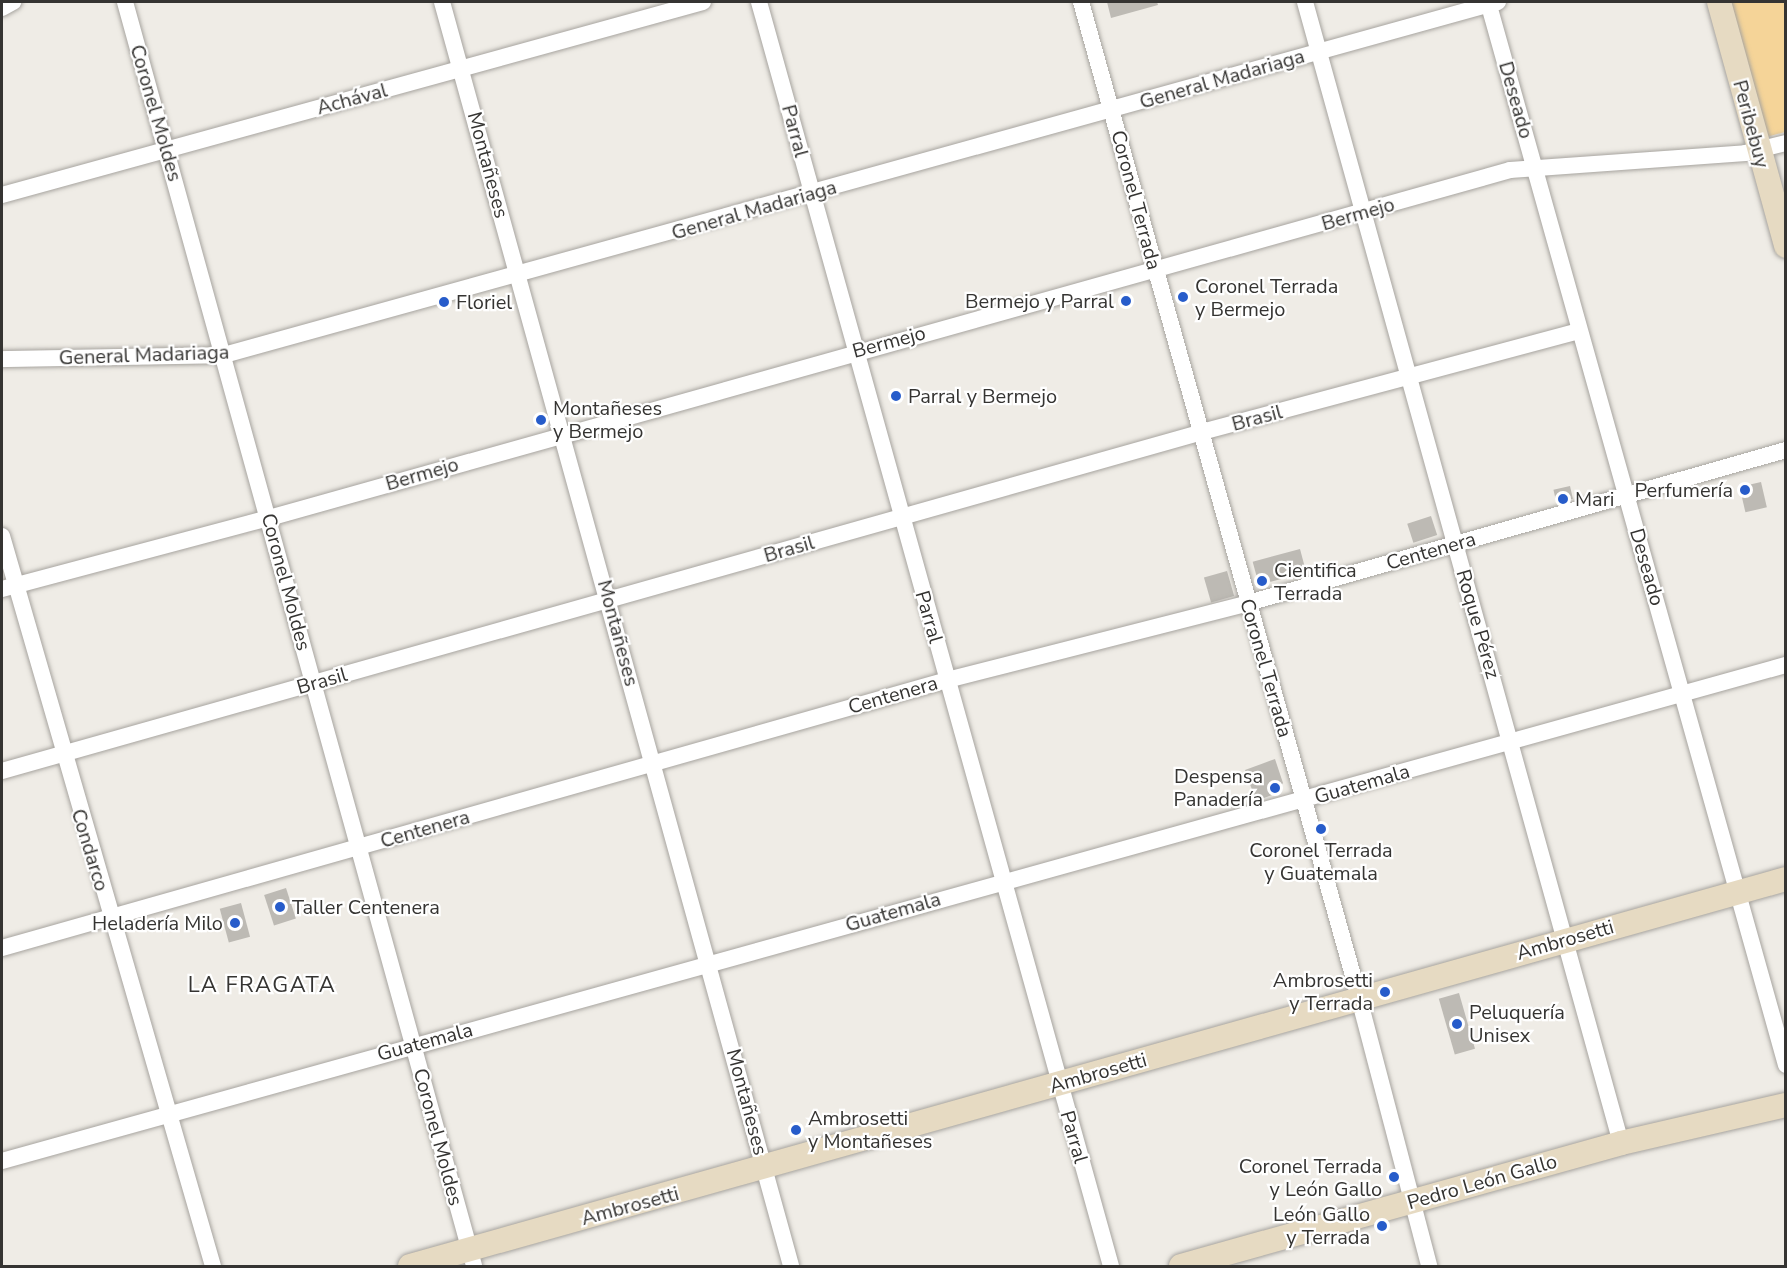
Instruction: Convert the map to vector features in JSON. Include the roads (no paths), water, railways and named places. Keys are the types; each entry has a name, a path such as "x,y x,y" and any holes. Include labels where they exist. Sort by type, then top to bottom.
{"street":[{"path":"2,8 13,2"},
{"name":"Coronel Moldes","path":"125,2 471,1258"},
{"name":"Montañeses","path":"442,2 711,964 791,1266"},
{"name":"Achával","path":"2,195 703,2"},
{"name":"Parral","path":"759,2 1058,1084 1111,1266"},
{"name":"Coronel Terrada","path":"1081,2 1360,1000 1430,1266"},
{"name":"Roque Pérez","path":"1305,2 1621,1143"},
{"name":"General Madariaga","path":"2,359 224,355 518,276 1492,2"},
{"name":"Deseado","path":"1492,2 1578,331 1739,891 1785,1065"},
{"name":"Peribebuy","path":"1719,2 1785,246"},
{"name":"Bermejo","path":"8,587 269,518 856,351 1534,167 1758,151 1785,143"},
{"name":"Brasil","path":"2,771 1202,432 1578,331"},
{"name":"Centenera","path":"2,948 947,680 1248,603 1785,450"},
{"name":"Condarco","path":"2,536 8,587 62,754 166,1113 213,1266"},
{"name":"Guatemala","path":"2,1161 166,1113 711,964 1003,880 1304,800 1785,665"},
{"name":"Ambrosetti","path":"410,1266 471,1258 764,1169 1058,1084 1785,879"},
{"name":"Pedro León Gallo","path":"1181,1266 1621,1143 1785,1105"}],"place":[{"name":"Coronel Terrada y Bermejo","path":"1183,297"},
{"name":"Bermejo y Parral","path":"1126,301"},
{"name":"Floriel","path":"444,302"},
{"name":"Parral y Bermejo","path":"896,396"},
{"name":"Montañeses y Bermejo","path":"541,420"},
{"name":"Perfumería","path":"1745,490"},
{"name":"Mari","path":"1563,499"},
{"name":"Cientifica Terrada","path":"1262,581"},
{"name":"Despensa Panadería","path":"1275,788"},
{"name":"Coronel Terrada y Guatemala","path":"1321,829"},
{"name":"Taller Centenera","path":"280,907"},
{"name":"Heladería Milo","path":"235,923"},
{"name":"Ambrosetti y Terrada","path":"1385,992"},
{"name":"Peluquería Unisex","path":"1457,1024"},
{"name":"Ambrosetti y Montañeses","path":"796,1130"},
{"name":"Coronel Terrada y León Gallo","path":"1394,1177"},
{"name":"León Gallo y Terrada","path":"1382,1226"}],"district":[{"name":"LA FRAGATA","path":"262,986"}]}
